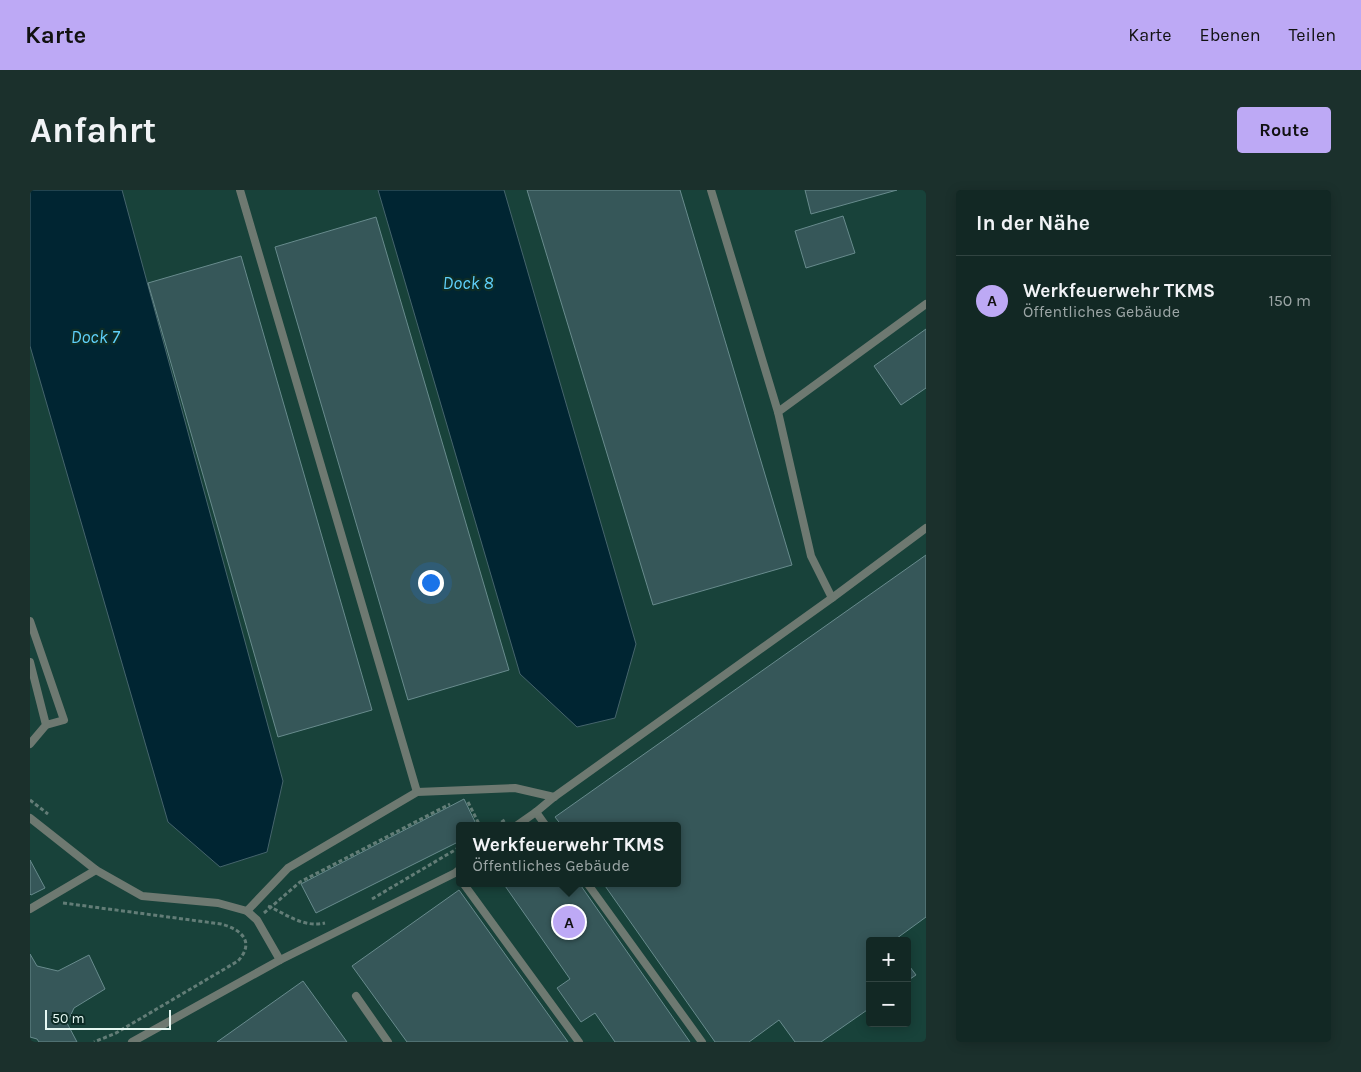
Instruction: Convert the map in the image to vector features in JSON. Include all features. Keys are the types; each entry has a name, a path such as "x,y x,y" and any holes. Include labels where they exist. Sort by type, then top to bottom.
{"lane":[{"path":"240,190 417,792"},
{"path":"711,190 778,412 811,556 832,598"},
{"path":"778,412 926,304"},
{"path":"522,822 926,528"},
{"path":"30,621 64,720 46,725 30,744"},
{"path":"30,662 46,725"},
{"path":"247,911 288,868 417,792 515,788 554,797"},
{"path":"536,812 543,822"},
{"path":"30,818 96,870 142,896 218,903 247,911 257,920 280,960"},
{"path":"30,910 96,870"},
{"path":"132,1042 280,960 456,875"},
{"path":"466,887 579,1042"},
{"path":"590,887 702,1042"},
{"path":"356,996 388,1042"},
{"path":"146,1035 151,1042"}],"path":[{"path":"464,796 478,822"},
{"path":"30,800 53,819"},
{"path":"242,935 270,907 300,882 456,800"},
{"path":"369,901 456,849"},
{"path":"56,895 60,903 221,924 235,928 242,935 246,944 244,954 238,961 116,1032 94,1042"},
{"path":"257,901 298,921 314,925 329,922"},
{"path":"116,1032 118,1037"}],"shaded area":[{"path":"30,190 926,190 926,1042 30,1042"}],"water":[{"name":"Dock 7","path":"30,190 122,190 283,781 267,852 220,867 168,822 30,346"},
{"name":"Dock 8","path":"378,190 504,190 636,644 615,718 577,727 520,674"}],"building":[{"path":"527,190 680,190 792,565 653,605"},
{"path":"805,190 897,190 811,214"},
{"path":"843,216 855,253 806,268 795,231"},
{"path":"376,217 509,670 408,700 275,247"},
{"path":"241,256 372,710 278,737 148,283"},
{"path":"926,329 926,388 901,405 874,366"},
{"path":"926,555 926,917 898,937 866,937 866,1011 821,1042 795,1042 779,1020 749,1042 715,1042 606,887 681,887 681,822 559,822 555,817"},
{"path":"464,799 475,822 456,822 456,843 316,913 301,884"},
{"path":"30,860 45,888 31,895 30,894"},
{"path":"506,887 582,887 690,1042 615,1042 595,1013 581,1022 557,988 570,979"},
{"path":"459,890 568,1042 407,1042 352,966"},
{"path":"30,954 37,966 58,971 89,955 105,989 74,1008 67,1023 77,1042 39,1042 37,1039 30,1037"},
{"path":"911,968 916,975 911,978"},
{"path":"303,981 347,1042 217,1042"}],"place":[{"name":"Werkfeuerwehr TKMS","path":"569,922"}]}
